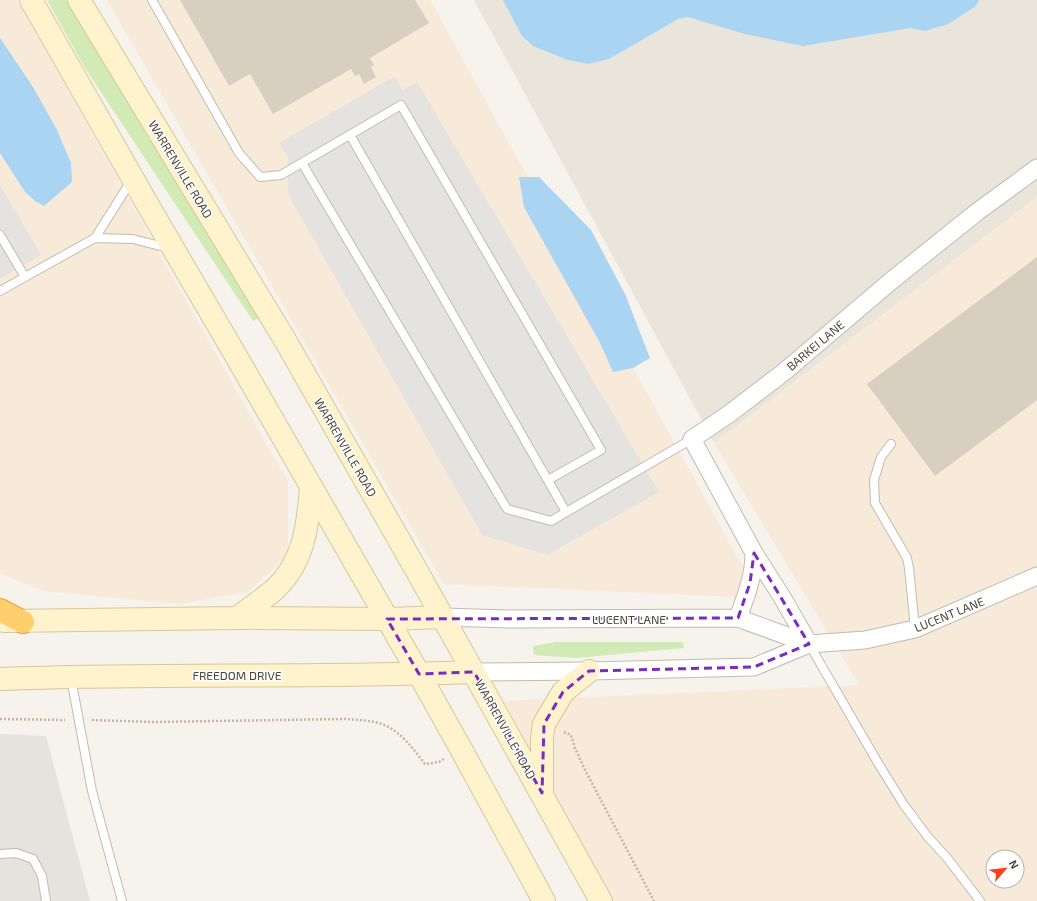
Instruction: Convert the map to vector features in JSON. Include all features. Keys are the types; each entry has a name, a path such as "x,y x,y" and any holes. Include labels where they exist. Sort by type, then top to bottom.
{"highway":[{"path":"0,610 23,622"}],"main road":[{"path":"31,0 419,674 544,901"},
{"name":"WARRENVILLE ROAD","path":"79,0 284,340 443,617 601,901"},
{"path":"237,618 275,589 293,567 304,542 309,515 311,488"},
{"path":"0,621 23,622 237,618 387,619 443,617"},
{"path":"542,793 542,737 544,724 563,692 589,671"},
{"name":"FREEDOM DRIVE","path":"0,679 70,676 419,674 474,672"}],"street":[{"name":"BARKEI LANE","path":"692,439 729,414 784,372 891,281 977,212 1037,168"},
{"path":"692,439 754,553 782,597 809,644"},
{"path":"738,618 754,568 754,553"},
{"name":"LUCENT LANE","path":"474,672 754,668 809,644 865,640 915,629 1037,576"},
{"name":"LUCENT LANE","path":"443,617 509,619 738,618 809,644"}],"lane":[{"path":"152,0 239,153 260,177 281,175 401,105 601,450 548,480"},
{"path":"350,135 566,512"},
{"path":"302,163 507,509 551,521 692,439"},
{"path":"0,291 95,238 133,178"},
{"path":"0,235 25,277"},
{"path":"95,238 133,239 173,249"},
{"path":"891,444 881,457 874,480 875,503 906,558 909,568 915,629"},
{"path":"809,644 874,757 904,805 980,901"},
{"path":"70,676 92,791 122,901"},
{"path":"0,854 16,853 33,859 42,876 46,901"}],"path":[{"path":"0,719 153,722 345,719 382,724 396,732 409,744 425,764 439,762 461,748"},
{"path":"560,730 571,735 584,768 654,901"}],"highlighted area":[{"path":"754,553 809,644 754,667 589,671 563,692 544,724 542,793 474,672 419,674 387,619 738,618 750,583"}],"shaded area":[{"path":"0,0 17,0 288,482 288,555 248,592 180,604 44,591 0,573"},
{"path":"107,0 430,0 760,598 444,584"},
{"path":"474,0 1037,0 1037,197 714,443"},
{"path":"395,76 402,90 417,82 659,492 547,555 482,535 288,194 288,157 279,143"},
{"path":"0,185 41,255 0,279"},
{"path":"1037,197 1037,901 610,901 504,701 859,685 714,443"},
{"path":"0,734 46,736 90,901 0,901"}],"green space":[{"path":"47,0 66,0 259,318 253,321 85,68"},
{"path":"556,642 683,642 684,648 576,658 534,655 533,646"}],"water":[{"path":"503,0 979,0 976,6 948,24 925,31 910,28 803,46 745,34 688,17 678,19 609,59 588,64 568,60 533,46 522,36"},
{"path":"0,38 33,87 56,128 71,163 72,182 44,206 35,201 25,192 0,153"},
{"path":"519,177 539,177 591,230 625,294 650,358 633,368 613,372 599,341 524,207"}],"building":[{"path":"180,0 415,0 429,23 370,58 374,65 371,67 376,77 364,84 359,74 355,76 351,69 273,114 250,74 229,86"},
{"path":"1037,257 1037,400 935,476 867,384"}]}
